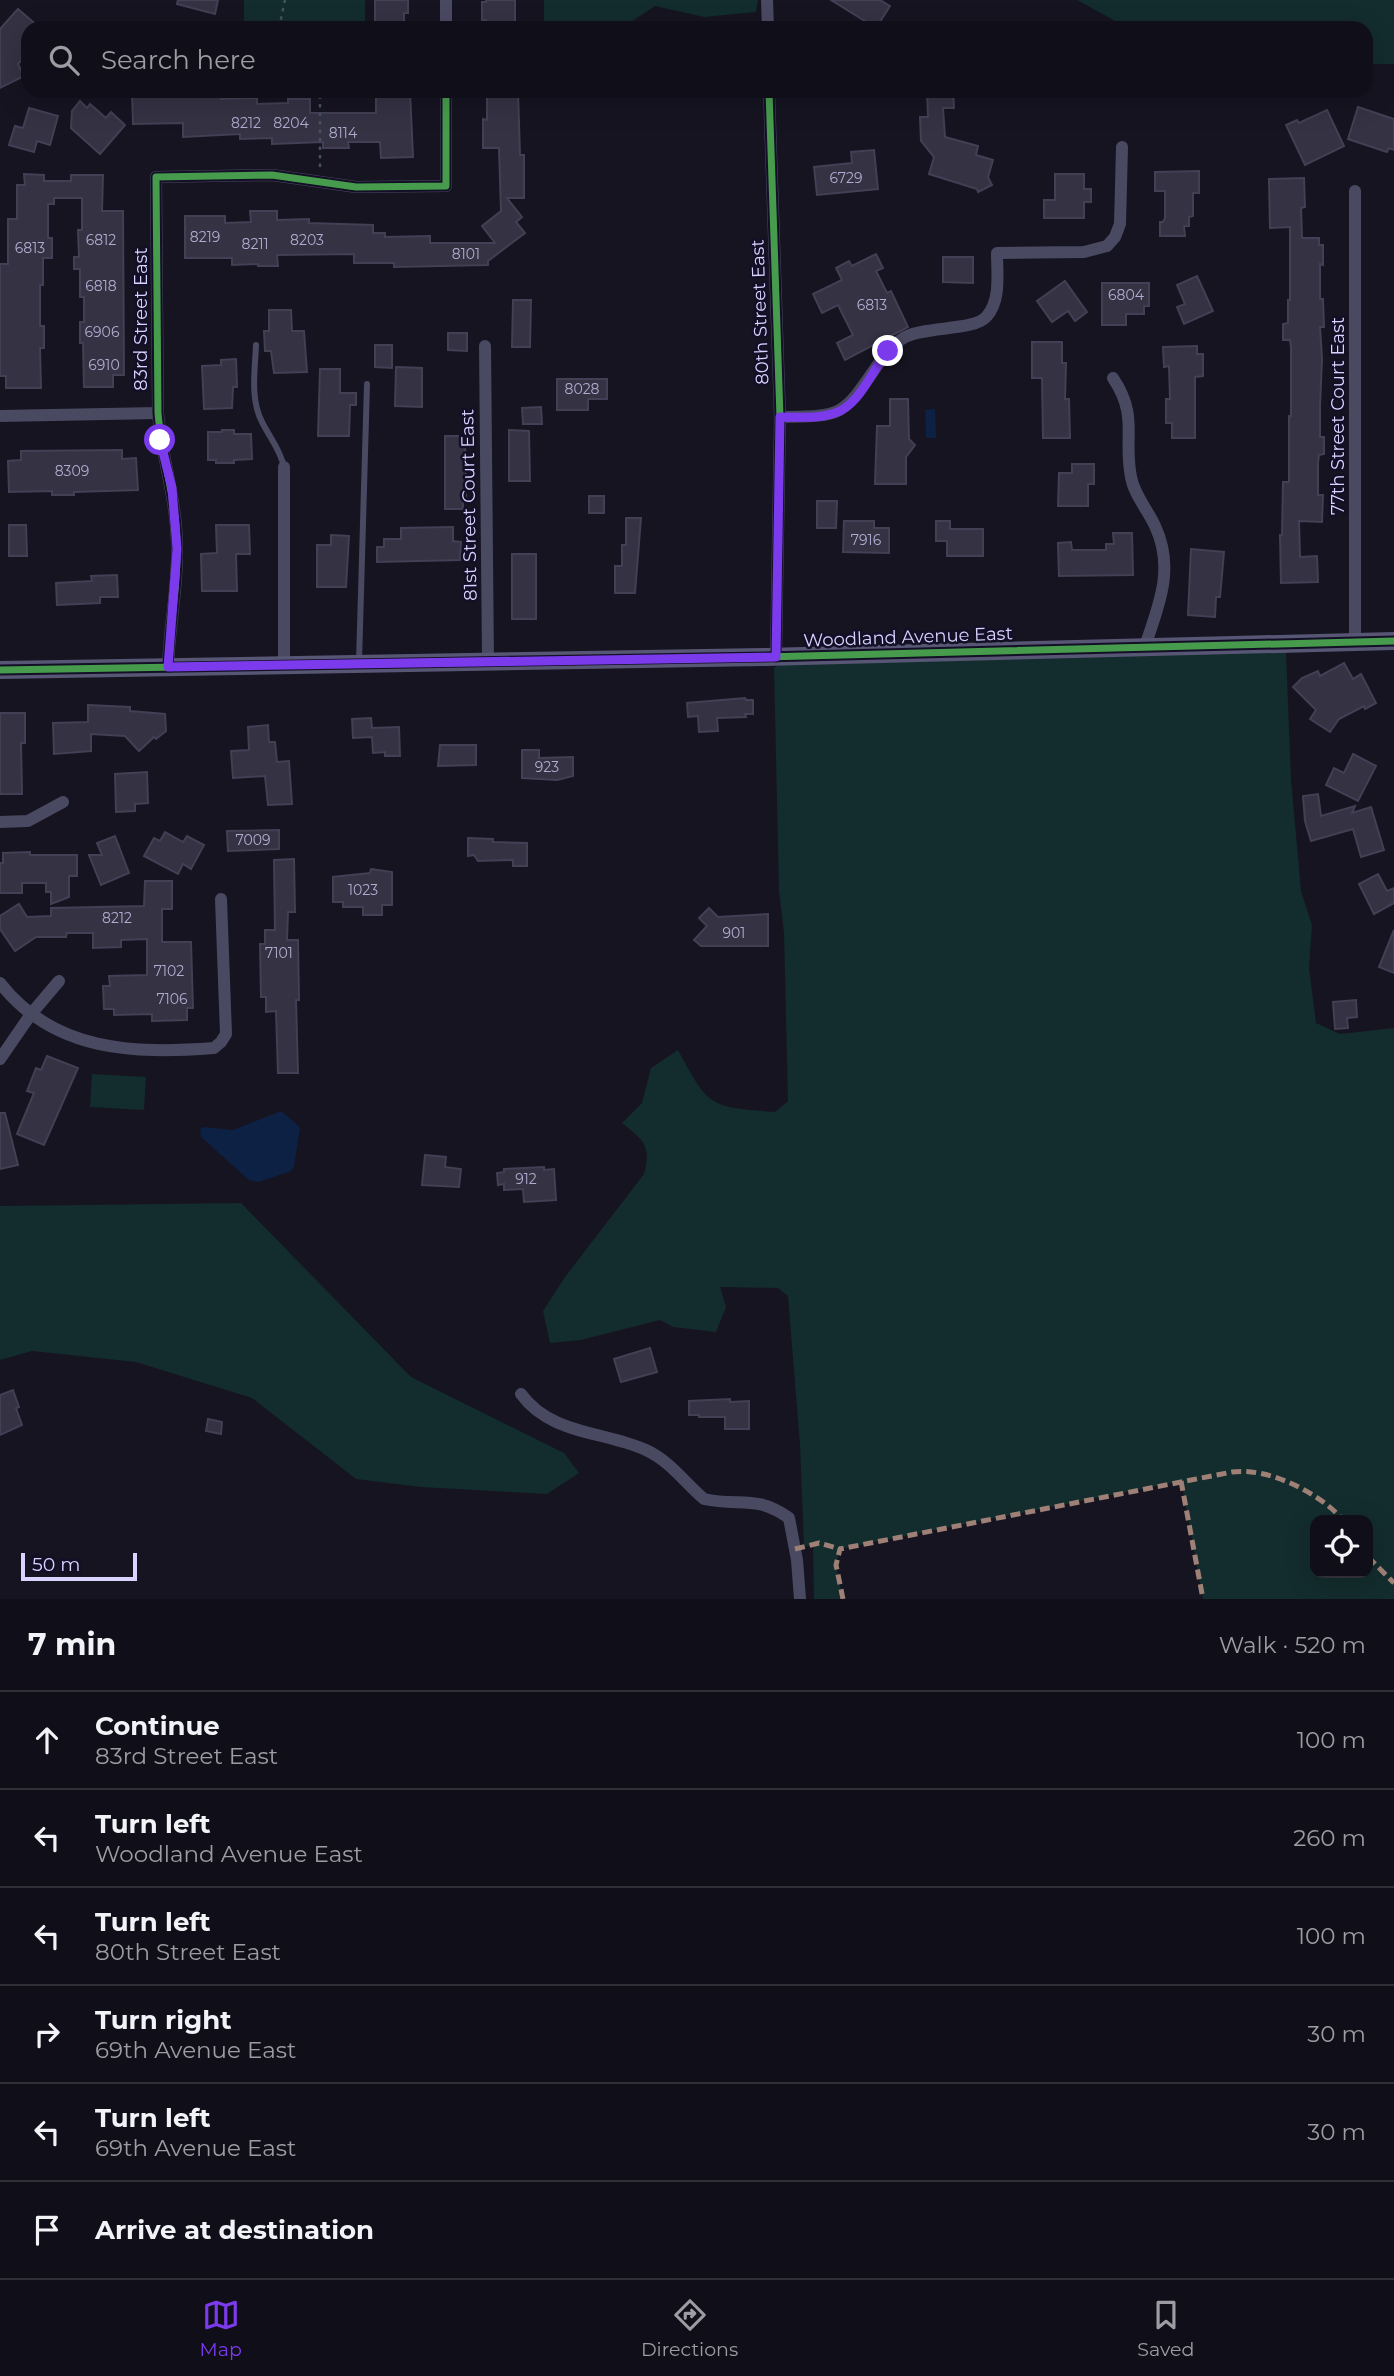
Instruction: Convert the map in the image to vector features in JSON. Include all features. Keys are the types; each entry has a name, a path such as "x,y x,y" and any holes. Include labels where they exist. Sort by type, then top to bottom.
{"street":[{"path":"446,0 446,21"},
{"path":"767,0 768,21"},
{"name":"83rd Street East","path":"168,667 177,549 172,488 160,440 158,413 156,177 272,175 356,187 446,186 446,98"},
{"name":"80th Street East","path":"769,98 780,417 776,657"},
{"path":"780,417 836,413 852,402 885,355 900,340 922,331 972,324 985,318 997,288 997,253 1084,252 1107,246 1115,237 1120,224 1122,147"},
{"name":"77th Street Court East","path":"1355,191 1355,642"},
{"name":"81st Street Court East","path":"485,346 488,662"},
{"path":"1113,378 1127,405 1133,484 1160,536 1165,559 1162,597 1145,646"},
{"path":"0,416 158,413"},
{"path":"284,467 284,666"},
{"name":"Woodland Avenue East","path":"0,670 776,657 1394,641"},
{"path":"0,822 28,821 63,802"},
{"path":"0,984 19,1006 82,1040 127,1050 214,1048 226,1034 221,899"},
{"path":"0,1059 31,1014 59,981"},
{"path":"521,1394 530,1406 541,1414 574,1430 647,1450 666,1461 704,1499 761,1503 774,1507 789,1518 797,1560 800,1599"}],"lane":[{"path":"256,345 254,397 261,421 281,452 284,467"},
{"path":"359,664 367,384"}],"path":[{"path":"280,21 285,0"},
{"path":"320,98 320,167"}],"green space":[{"path":"244,0 365,0 365,21 244,21"},
{"path":"544,0 758,0 756,12 704,17 655,6 632,21 544,21"},
{"path":"1077,0 1394,0 1394,64 1373,64 1373,21 1115,21"},
{"path":"1286,652 1291,779 1301,891 1312,925 1309,968 1316,1023 1340,1034 1394,1028 1394,1599 1203,1599 1181,1481 840,1549 836,1565 843,1599 814,1599 813,1545 804,1547 800,1445 788,1296 778,1288 720,1287 726,1307 716,1332 673,1327 660,1320 581,1340 550,1343 543,1311 565,1277 644,1174 647,1157 644,1144 622,1123 642,1103 651,1068 678,1050 697,1083 714,1101 737,1108 775,1112 788,1101 784,933 779,891 774,668 778,665"},
{"path":"92,1074 146,1077 144,1110 90,1107"},
{"path":"241,1203 411,1377 564,1453 579,1473 547,1494 421,1487 356,1479 252,1398 136,1362 32,1351 0,1360 0,1206"}],"water":[{"path":"935,409 936,438 926,438 925,410"},
{"path":"281,1111 300,1127 294,1166 291,1171 259,1182 249,1180 201,1137 200,1129 204,1127 233,1130"}],"building":[{"path":"178,0 218,0 215,14 177,4"},
{"path":"375,0 408,0 408,13 404,13 404,21 375,21"},
{"path":"515,0 515,21 482,20 482,2"},
{"path":"831,0 880,0 890,6 880,21 865,21"},
{"path":"18,9 32,21 21,21 21,61 18,64 21,78 0,88 0,29"},
{"path":"132,98 257,98 257,104 310,99 310,113 376,113 376,98 410,98 413,157 381,158 380,142 348,142 349,148 323,148 323,142 272,144 272,138 240,139 240,134 183,137 183,123 133,124"},
{"path":"487,98 518,98 520,155 524,155 524,198 507,198 522,217 516,222 525,233 488,261 488,265 394,267 394,263 354,263 354,254 277,255 278,266 232,265 232,258 185,258 185,216 225,216 225,223 251,222 250,211 277,211 277,220 309,219 309,223 373,225 373,233 385,233 385,237 430,236 430,243 495,243 482,226 501,211 499,148 483,148 483,119 487,120"},
{"path":"927,98 953,98 954,108 943,108 945,137 978,146 976,155 993,160 988,177 992,185 978,192 977,189 929,174 934,157 921,141 920,117 928,117"},
{"path":"80,101 87,108 90,104 106,118 111,112 125,125 100,154 71,128 72,111"},
{"path":"1358,107 1394,119 1394,150 1389,148 1387,152 1348,139"},
{"path":"29,108 58,116 50,145 37,141 34,152 9,145 15,126 23,128"},
{"path":"1327,110 1344,146 1305,165 1286,125 1297,120 1299,123"},
{"path":"874,150 878,189 817,195 814,167 852,163 851,152"},
{"path":"1199,171 1199,193 1193,193 1193,216 1189,217 1189,226 1184,226 1185,236 1160,236 1160,222 1165,218 1165,191 1155,191 1155,172"},
{"path":"24,174 44,175 44,181 71,181 71,175 103,175 102,211 123,211 124,375 113,375 113,387 84,387 80,322 84,322 84,297 80,297 80,269 74,269 74,257 79,257 78,230 82,230 82,198 54,198 54,204 48,204 48,238 52,238 52,258 43,258 43,285 40,285 40,326 44,326 44,348 40,348 41,388 6,388 6,376 0,376 0,264 8,264 8,219 17,219 17,185 25,185"},
{"path":"1055,174 1084,174 1084,189 1091,189 1091,202 1084,202 1084,218 1044,218 1044,200 1055,200"},
{"path":"1304,178 1302,238 1319,238 1319,245 1323,245 1323,265 1320,264 1320,299 1323,299 1324,327 1320,327 1320,437 1324,437 1324,454 1319,455 1318,463 1318,495 1323,495 1322,522 1299,521 1300,557 1317,556 1318,582 1281,583 1283,482 1289,482 1291,416 1291,347 1290,340 1283,340 1283,324 1288,323 1290,300 1290,227 1270,228 1269,179"},
{"path":"876,254 883,268 876,271 887,293 891,291 908,327 845,360 837,343 853,335 838,305 822,313 813,294 842,280 836,268 849,261 852,266"},
{"path":"943,257 973,257 973,283 943,282"},
{"path":"1197,276 1213,311 1184,324 1177,307 1185,304 1177,285"},
{"path":"1065,281 1087,312 1075,321 1068,311 1052,322 1037,301"},
{"path":"1102,283 1149,283 1149,306 1144,306 1144,314 1126,314 1126,325 1102,325"},
{"path":"513,300 531,300 530,347 512,347"},
{"path":"269,310 291,310 292,331 304,331 307,372 274,373 271,351 265,351 264,331 269,331"},
{"path":"448,333 467,333 467,351 448,350"},
{"path":"1032,342 1062,342 1062,363 1066,363 1065,399 1069,399 1070,438 1043,438 1042,378 1032,378"},
{"path":"375,345 392,345 392,368 375,367"},
{"path":"1197,346 1197,354 1203,354 1203,376 1195,377 1195,438 1172,438 1172,423 1166,423 1166,399 1170,399 1169,366 1164,367 1163,347"},
{"path":"236,359 237,387 233,387 232,408 204,409 202,366 221,365 221,360"},
{"path":"396,367 422,368 422,407 395,406"},
{"path":"320,369 340,369 340,393 356,393 356,405 350,405 349,436 318,436"},
{"path":"557,379 607,379 607,399 588,399 588,410 557,410"},
{"path":"890,399 908,399 909,439 915,445 906,457 906,484 875,484 877,426 890,426"},
{"path":"541,407 542,424 523,424 522,408"},
{"path":"234,430 234,434 251,434 252,459 234,460 234,463 208,460 208,432"},
{"path":"509,430 529,431 530,481 509,481"},
{"path":"445,436 465,436 466,499 463,499 463,509 445,509"},
{"path":"122,450 122,459 136,458 138,490 74,492 74,495 52,495 52,491 9,492 8,461 21,460 21,451"},
{"path":"1072,464 1094,464 1094,484 1088,484 1088,506 1058,506 1059,473 1072,473"},
{"path":"589,496 604,496 604,513 589,513"},
{"path":"817,501 837,501 836,528 817,528"},
{"path":"626,518 641,518 635,593 615,593 615,566 622,566 622,545 626,545"},
{"path":"844,521 874,521 874,528 889,528 889,553 843,552"},
{"path":"936,521 950,521 950,529 983,529 983,556 947,556 947,541 936,541"},
{"path":"9,525 26,525 27,556 9,556"},
{"path":"216,525 249,525 250,554 236,554 237,591 202,591 201,554 217,553"},
{"path":"453,527 453,541 461,542 460,560 377,562 377,547 384,547 384,539 401,539 401,528"},
{"path":"1113,533 1132,533 1133,575 1059,576 1058,543 1071,542 1072,550 1106,550 1106,544 1114,544"},
{"path":"331,535 349,536 346,587 317,587 317,545 331,545"},
{"path":"1191,549 1224,552 1220,597 1216,597 1215,617 1188,615"},
{"path":"512,554 536,554 536,619 512,619"},
{"path":"117,575 118,597 100,597 100,603 57,605 56,583 92,581 91,576"},
{"path":"1344,663 1353,679 1361,674 1376,703 1339,719 1330,732 1310,719 1316,710 1293,687 1302,678 1318,671 1320,676"},
{"path":"745,698 753,700 753,714 745,714 746,717 717,718 718,731 699,732 698,716 688,717 687,703"},
{"path":"88,705 130,707 130,711 165,714 166,731 156,739 154,737 139,751 125,736 91,734 91,751 54,754 53,723 88,722"},
{"path":"0,713 25,713 25,743 21,743 22,794 0,794"},
{"path":"371,718 372,728 399,727 400,756 385,756 385,752 373,753 372,737 353,738 352,719"},
{"path":"268,725 269,742 275,742 277,762 289,761 292,804 268,805 265,776 233,778 231,751 249,750 248,727"},
{"path":"440,745 476,745 476,765 438,766"},
{"path":"522,750 539,750 539,758 573,757 573,776 557,780 522,778"},
{"path":"1353,754 1376,766 1358,801 1326,785 1334,768 1344,773"},
{"path":"147,772 148,803 135,804 135,811 116,812 115,774"},
{"path":"1318,794 1321,816 1355,806 1352,813 1371,807 1384,850 1361,857 1353,829 1311,841 1305,821 1303,796"},
{"path":"279,830 279,849 228,851 227,831"},
{"path":"165,832 183,842 187,836 204,845 191,869 183,864 178,874 144,856 154,838 160,841"},
{"path":"115,836 129,873 101,885 89,855 102,855 97,843"},
{"path":"468,838 527,843 527,866 513,866 513,860 478,861 474,855 468,856"},
{"path":"30,852 30,855 77,855 77,876 69,876 69,897 51,904 51,892 46,892 46,883 22,883 22,893 0,893 0,863 3,863 3,853"},
{"path":"294,859 295,912 288,912 287,940 298,940 298,1073 278,1073 276,1011 266,1012 266,997 261,997 260,944 265,944 265,930 275,930 274,860"},
{"path":"371,869 392,872 392,905 382,905 382,915 363,915 363,907 343,907 343,902 333,902 333,877 370,873"},
{"path":"1378,874 1387,891 1394,888 1394,903 1374,914 1359,884"},
{"path":"145,881 172,881 172,909 162,909 162,942 191,942 193,1008 187,1008 187,1020 152,1021 152,1014 114,1015 114,1009 104,1009 103,986 110,986 109,976 147,975 147,939 121,940 121,947 93,948 93,933 67,933 66,937 36,937 15,951 0,929 0,916 19,904 27,917 51,916 51,908 144,906"},
{"path":"709,908 718,917 768,914 768,946 701,946 694,940 707,926 699,918"},
{"path":"1394,930 1394,973 1379,967"},
{"path":"1356,1000 1357,1017 1347,1018 1348,1028 1335,1029 1333,1002"},
{"path":"47,1056 78,1068 44,1145 17,1134 34,1093 27,1091 36,1068 41,1070"},
{"path":"0,1113 5,1113 18,1165 0,1169"},
{"path":"425,1155 446,1157 445,1167 461,1169 459,1187 422,1185"},
{"path":"544,1167 544,1170 554,1169 556,1200 524,1202 523,1189 504,1190 504,1184 498,1185 497,1173 504,1172 504,1169"},
{"path":"650,1348 657,1372 621,1382 614,1359"},
{"path":"13,1390 22,1425 0,1435 0,1395"},
{"path":"730,1399 730,1402 749,1401 749,1429 725,1429 725,1417 689,1415 689,1401"},
{"path":"208,1419 222,1422 221,1434 206,1431"}],"marked path":[{"path":"843,1599 836,1565 840,1549 1232,1472 1261,1474 1292,1484 1321,1500 1338,1515"},
{"path":"1181,1481 1203,1599"},
{"path":"795,1549 819,1543 840,1549"},
{"path":"1373,1562 1394,1583"}],"cycle path":[{"path":"168,667 177,548 175,513 158,413 156,177 272,175 356,187 446,186 446,98"},
{"path":"769,98 780,417 776,657"},
{"path":"0,670 765,657 1394,641"}],"route":[{"path":"160,440 172,488 177,549 168,667 776,657 780,417 825,416 844,409 856,397 888,351"}]}
